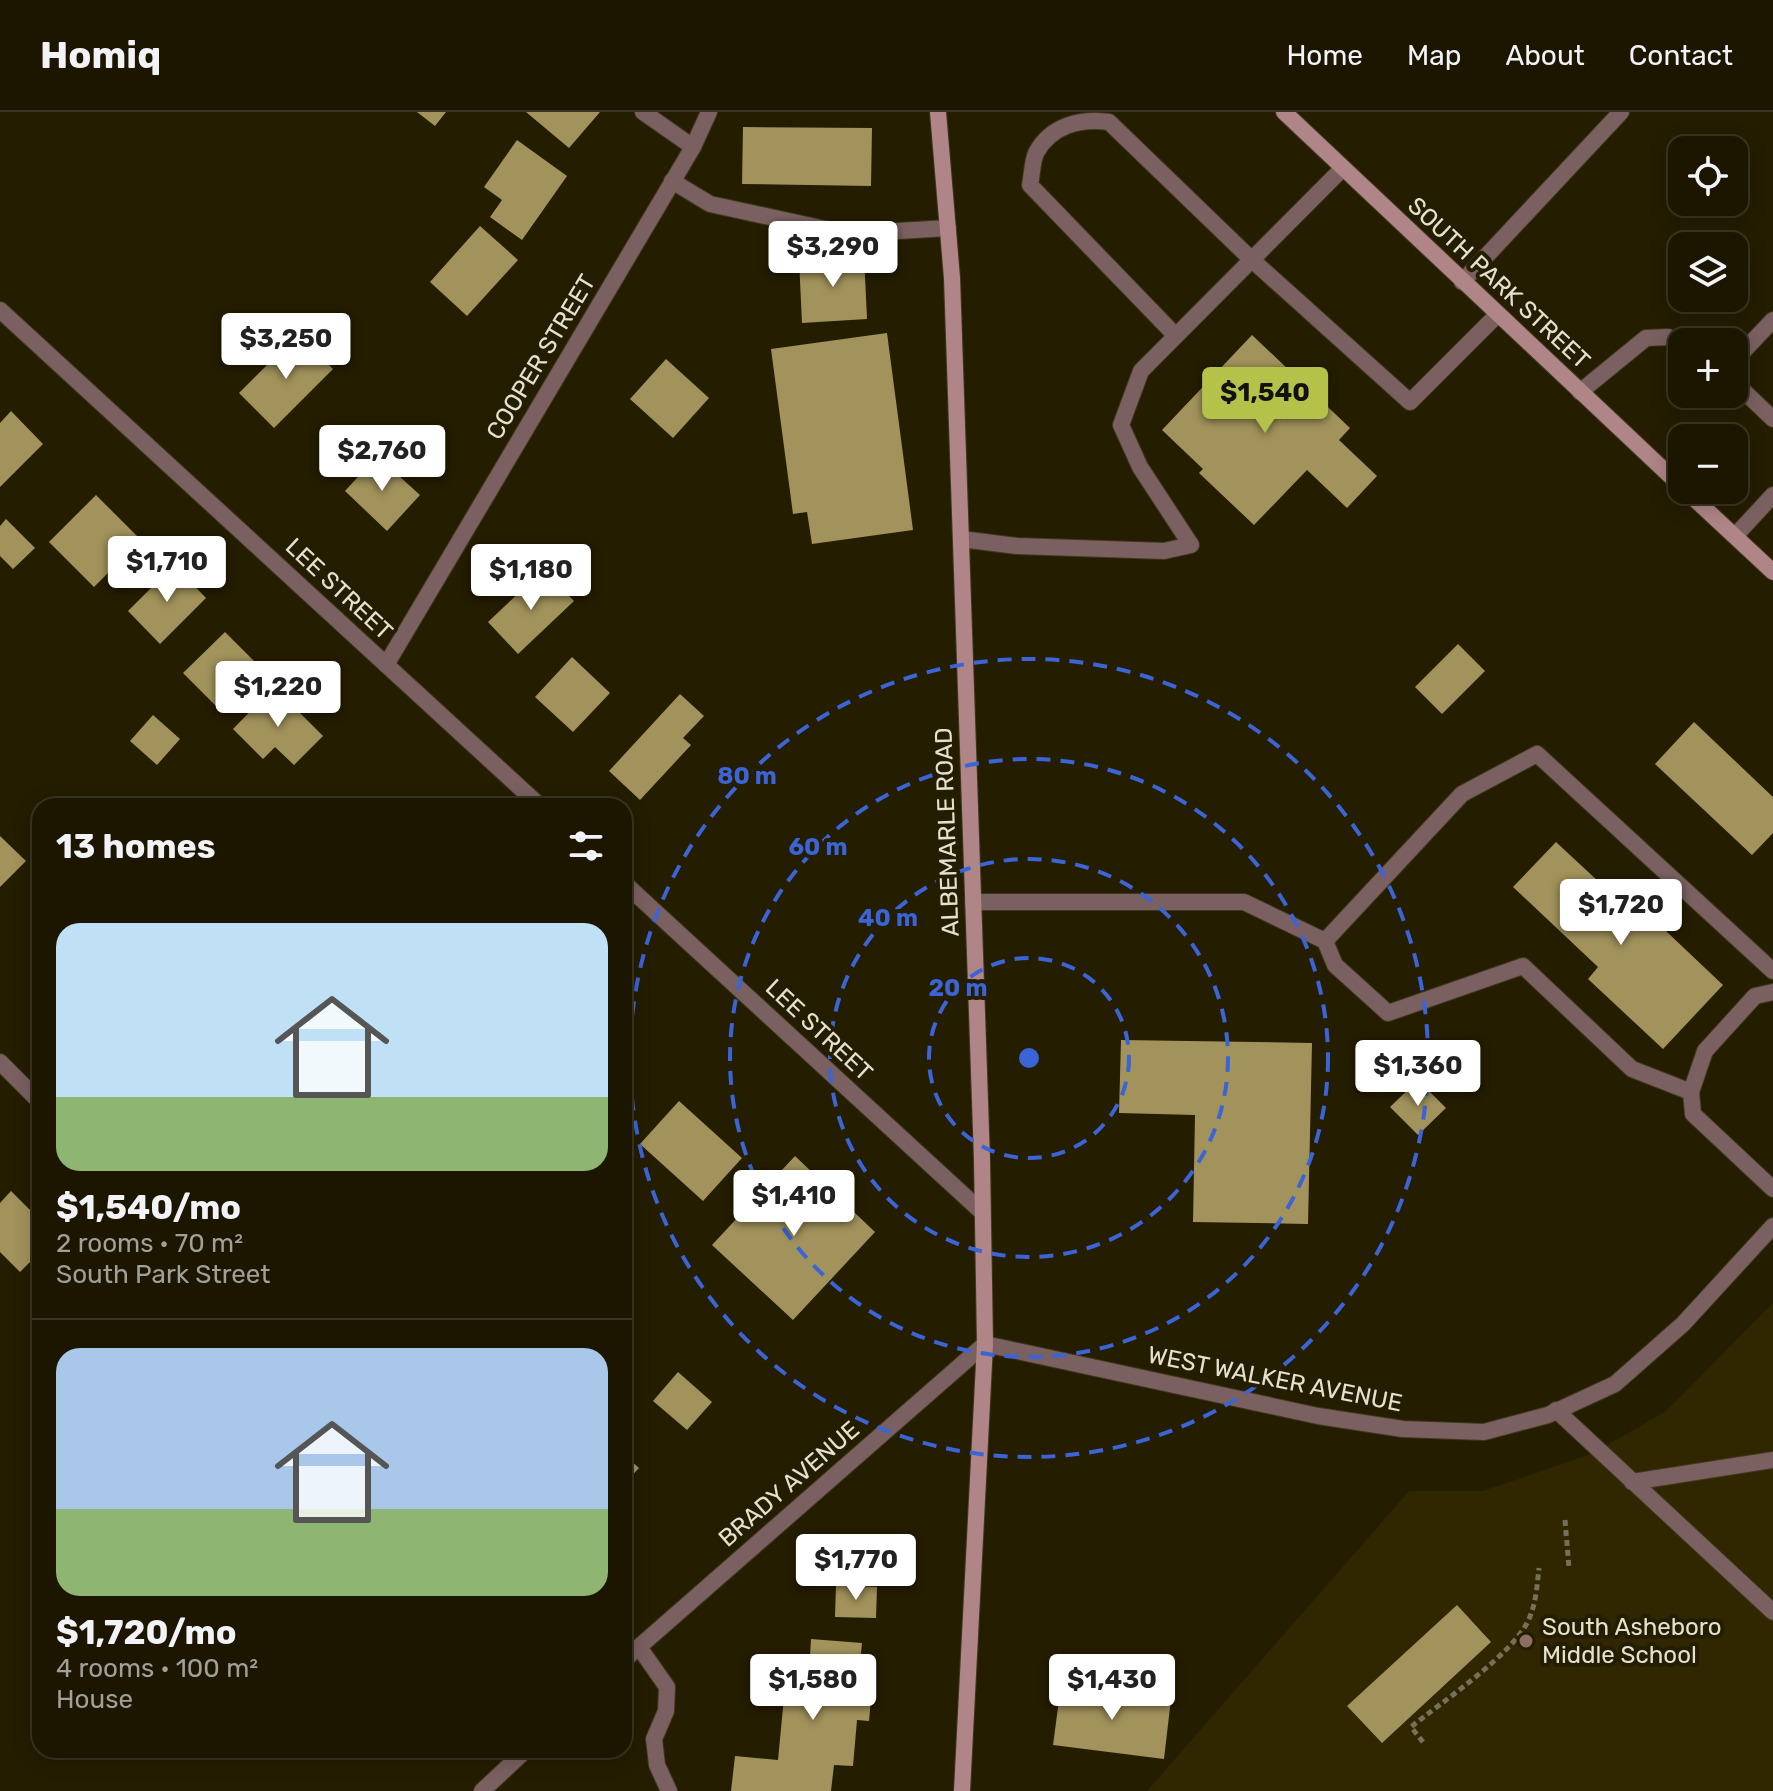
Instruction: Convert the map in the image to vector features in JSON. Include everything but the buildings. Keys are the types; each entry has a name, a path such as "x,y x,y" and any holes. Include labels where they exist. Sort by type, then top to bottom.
{"main road":[{"name":"ALBEMARLE ROAD","path":"938,112 952,278 985,1344 962,1791"},
{"name":"SOUTH PARK STREET","path":"1284,112 1668,473"},
{"name":"SOUTH PARK STREET","path":"1701,504 1773,572"}],"street":[{"path":"643,112 693,147"},
{"name":"COOPER STREET","path":"386,665 693,147 709,112"},
{"path":"1462,282 1621,112"},
{"path":"1175,335 1030,185 1036,154 1057,129 1086,119 1109,122 1251,259 1410,402 1497,315"},
{"path":"961,539 1017,546 1164,551 1191,545 1140,467 1121,425 1141,371 1343,168"},
{"path":"672,181 710,204 848,234 948,228"},
{"name":"LEE STREET","path":"0,310 531,798"},
{"path":"1748,346 1773,320"},
{"path":"1580,392 1646,338 1668,337"},
{"path":"1748,395 1773,419"},
{"path":"1735,536 1773,495"},
{"path":"1325,941 1462,794 1537,754 1773,971"},
{"name":"LEE STREET","path":"632,890 982,1212"},
{"path":"973,902 1244,902 1325,941 1335,965 1388,1013 1523,966 1632,1069 1691,1092"},
{"path":"1773,992 1755,996 1705,1051 1691,1092 1693,1114 1773,1189"},
{"path":"0,1062 32,1094"},
{"name":"WEST WALKER AVENUE","path":"985,1344 1318,1416 1403,1429 1484,1432 1556,1410 1615,1384 1683,1324 1773,1226"},
{"name":"BRADY AVENUE","path":"632,1653 985,1344"},
{"path":"1556,1410 1773,1612"},
{"path":"1632,1482 1773,1460"},
{"path":"639,1647 667,1687 666,1711 654,1739 657,1765 669,1791"},
{"path":"482,1791 517,1758"}],"path":[{"path":"1565,1520 1569,1568"},
{"path":"1423,1742 1411,1727 1496,1658 1528,1622 1535,1600 1539,1568"}],"shaded area":[{"name":"South Asheboro Middle School","path":"1773,1303 1773,1791 1147,1791 1409,1491 1483,1491 1594,1453 1666,1411"}],"place":[{"name":"South Asheboro Middle School","path":"1526,1641"}]}
